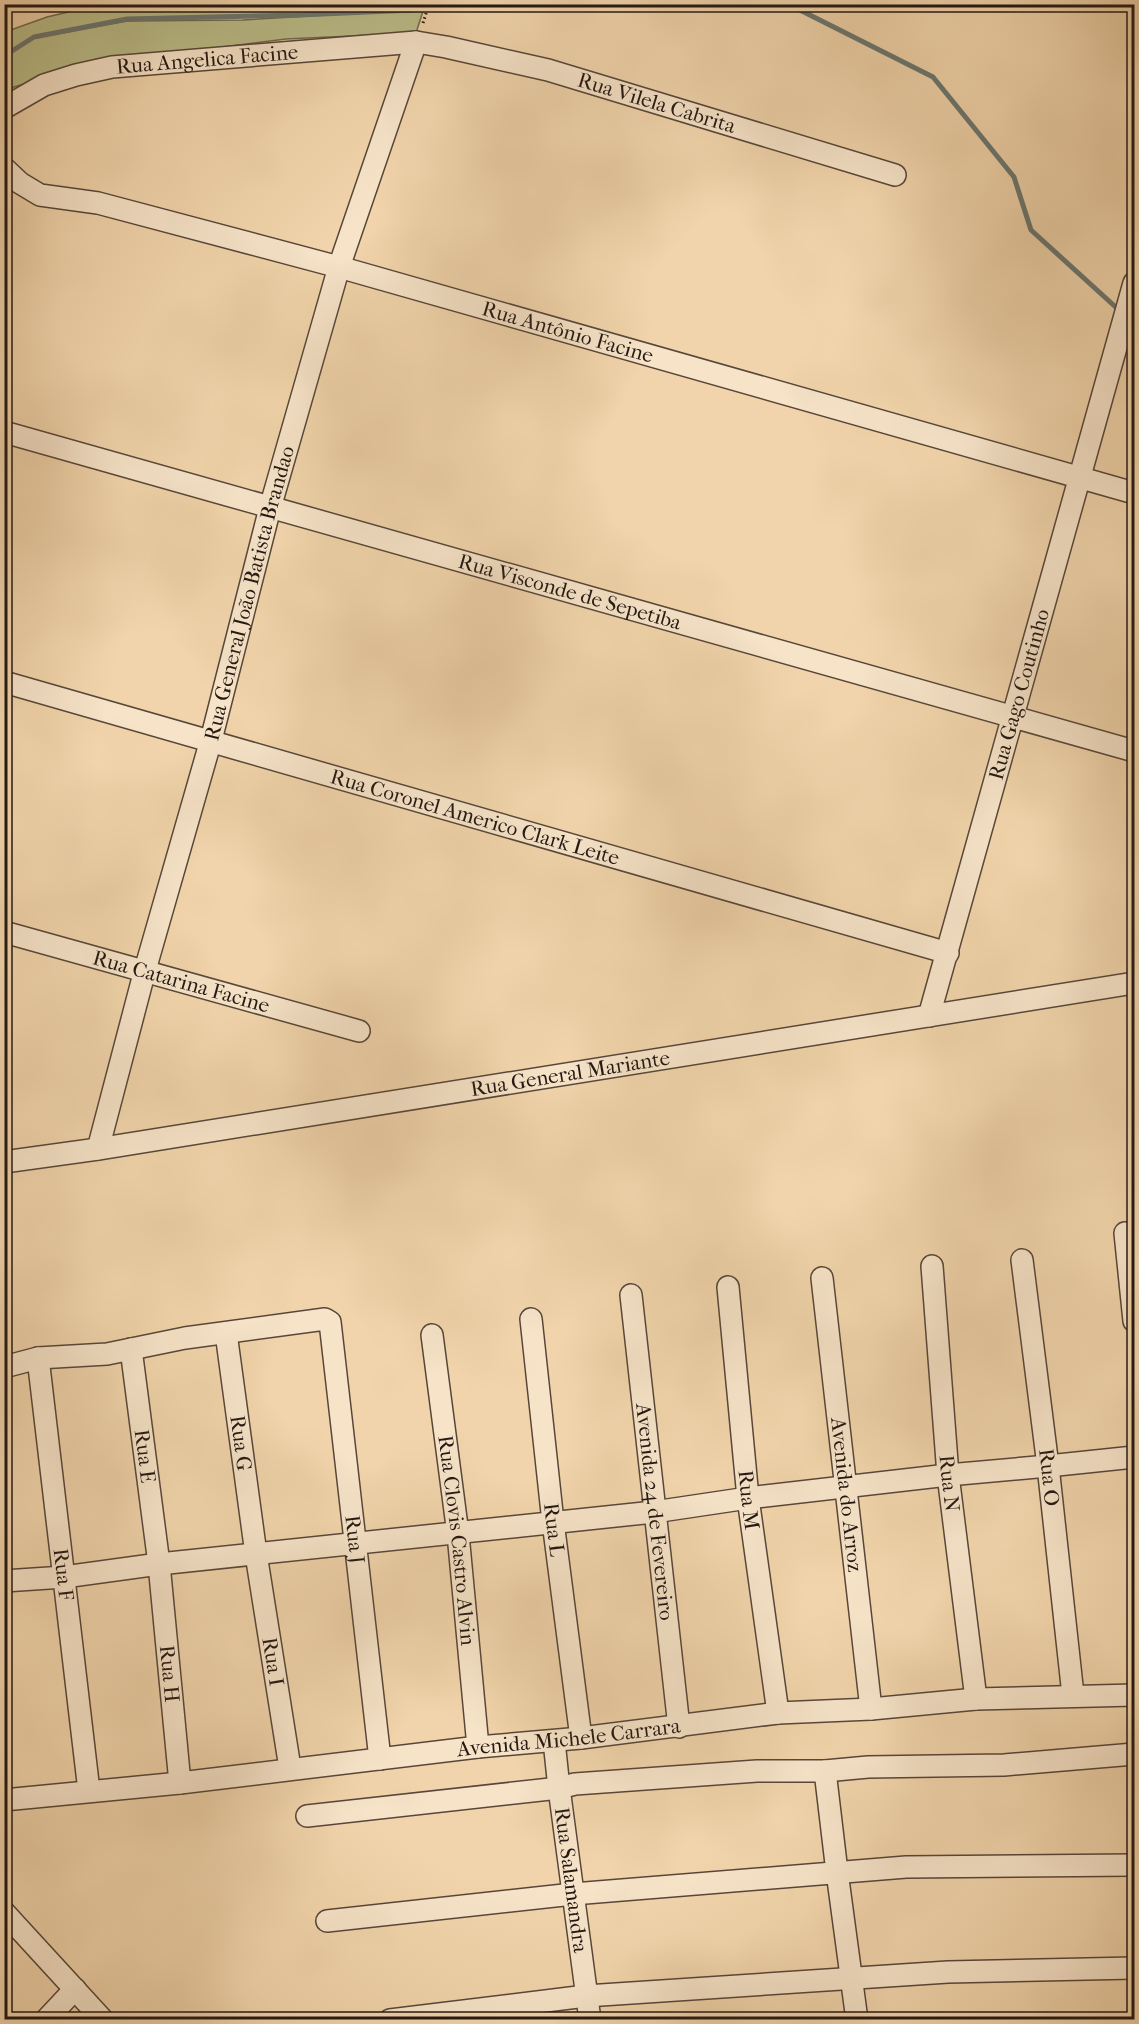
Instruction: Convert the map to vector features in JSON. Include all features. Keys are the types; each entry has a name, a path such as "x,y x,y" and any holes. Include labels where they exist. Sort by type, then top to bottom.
{"street":[{"name":"Rua Angelica Facine","path":"4,108 44,85 112,67 419,35"},
{"name":"Rua Vilela Cabrita","path":"419,35 446,46 548,70 895,176"},
{"name":"Rua General João Batista Brandao","path":"98,1149 145,970 211,740 270,508 339,267 419,35"},
{"name":"Rua Antônio Facine","path":"4,168 20,183 40,195 98,203 339,267 1078,479 1134,493"},
{"name":"Rua Gago Coutinho","path":"929,1016 1134,283"},
{"name":"Rua Visconde de Sepetiba","path":"4,432 1134,751"},
{"name":"Rua Coronel Americo Clark Leite","path":"4,682 948,953"},
{"name":"Rua Catarina Facine","path":"4,932 359,1031"},
{"name":"Rua General Mariante","path":"4,1162 98,1149 1134,983"},
{"path":"1125,1233 1134,1321"},
{"name":"Rua O","path":"1022,1260 1048,1466 1073,1695"},
{"name":"Rua N","path":"932,1266 948,1475 976,1699"},
{"name":"Avenida do Arroz","path":"822,1278 871,1709"},
{"name":"Rua M","path":"728,1287 748,1498 778,1713"},
{"name":"Avenida 24 de Fevereiro","path":"631,1295 679,1727"},
{"name":"Rua J","path":"226,1333 325,1319 330,1322 380,1759"},
{"name":"Rua L","path":"531,1319 553,1522 581,1738"},
{"path":"4,1367 38,1358 106,1354 156,1343 226,1333"},
{"name":"Rua G","path":"226,1333 256,1554"},
{"name":"Rua Clovis Castro Alvin","path":"432,1335 458,1534 478,1746"},
{"name":"Rua E","path":"131,1349 159,1564"},
{"name":"Rua F","path":"38,1358 89,1791"},
{"path":"4,1581 64,1577 159,1564 458,1534 654,1512 748,1498 1134,1456"},
{"name":"Rua I","path":"256,1554 290,1768"},
{"name":"Rua H","path":"159,1564 180,1783"},
{"name":"Avenida Michele Carrara","path":"4,1800 180,1783 478,1746 554,1741 679,1727 778,1713 871,1709 976,1699 1134,1695"},
{"name":"Rua Salamandra","path":"554,1741 590,2019"},
{"path":"308,1816 559,1788 575,1784 757,1771 1004,1766 1134,1754"},
{"path":"825,1771 857,2019"},
{"path":"327,1922 573,1894 906,1867 1134,1865"},
{"path":"7,1918 103,2019"},
{"path":"390,2019 586,1995 948,1972 1134,1968"},
{"path":"46,2019 75,1989"}],"path":[{"path":"419,35 429,4"}],"green space":[{"path":"424,5 413,8 306,14 127,19 34,36 5,55 5,32 47,17 94,6"},
{"path":"424,8 416,33 286,39 176,53 79,68 14,87 5,93 5,57 34,38 127,21 243,20"}],"waterway":[{"path":"4,56 34,37 127,19 413,10 439,4"},
{"path":"788,4 933,77 1014,177 1031,230 1120,311"}]}
